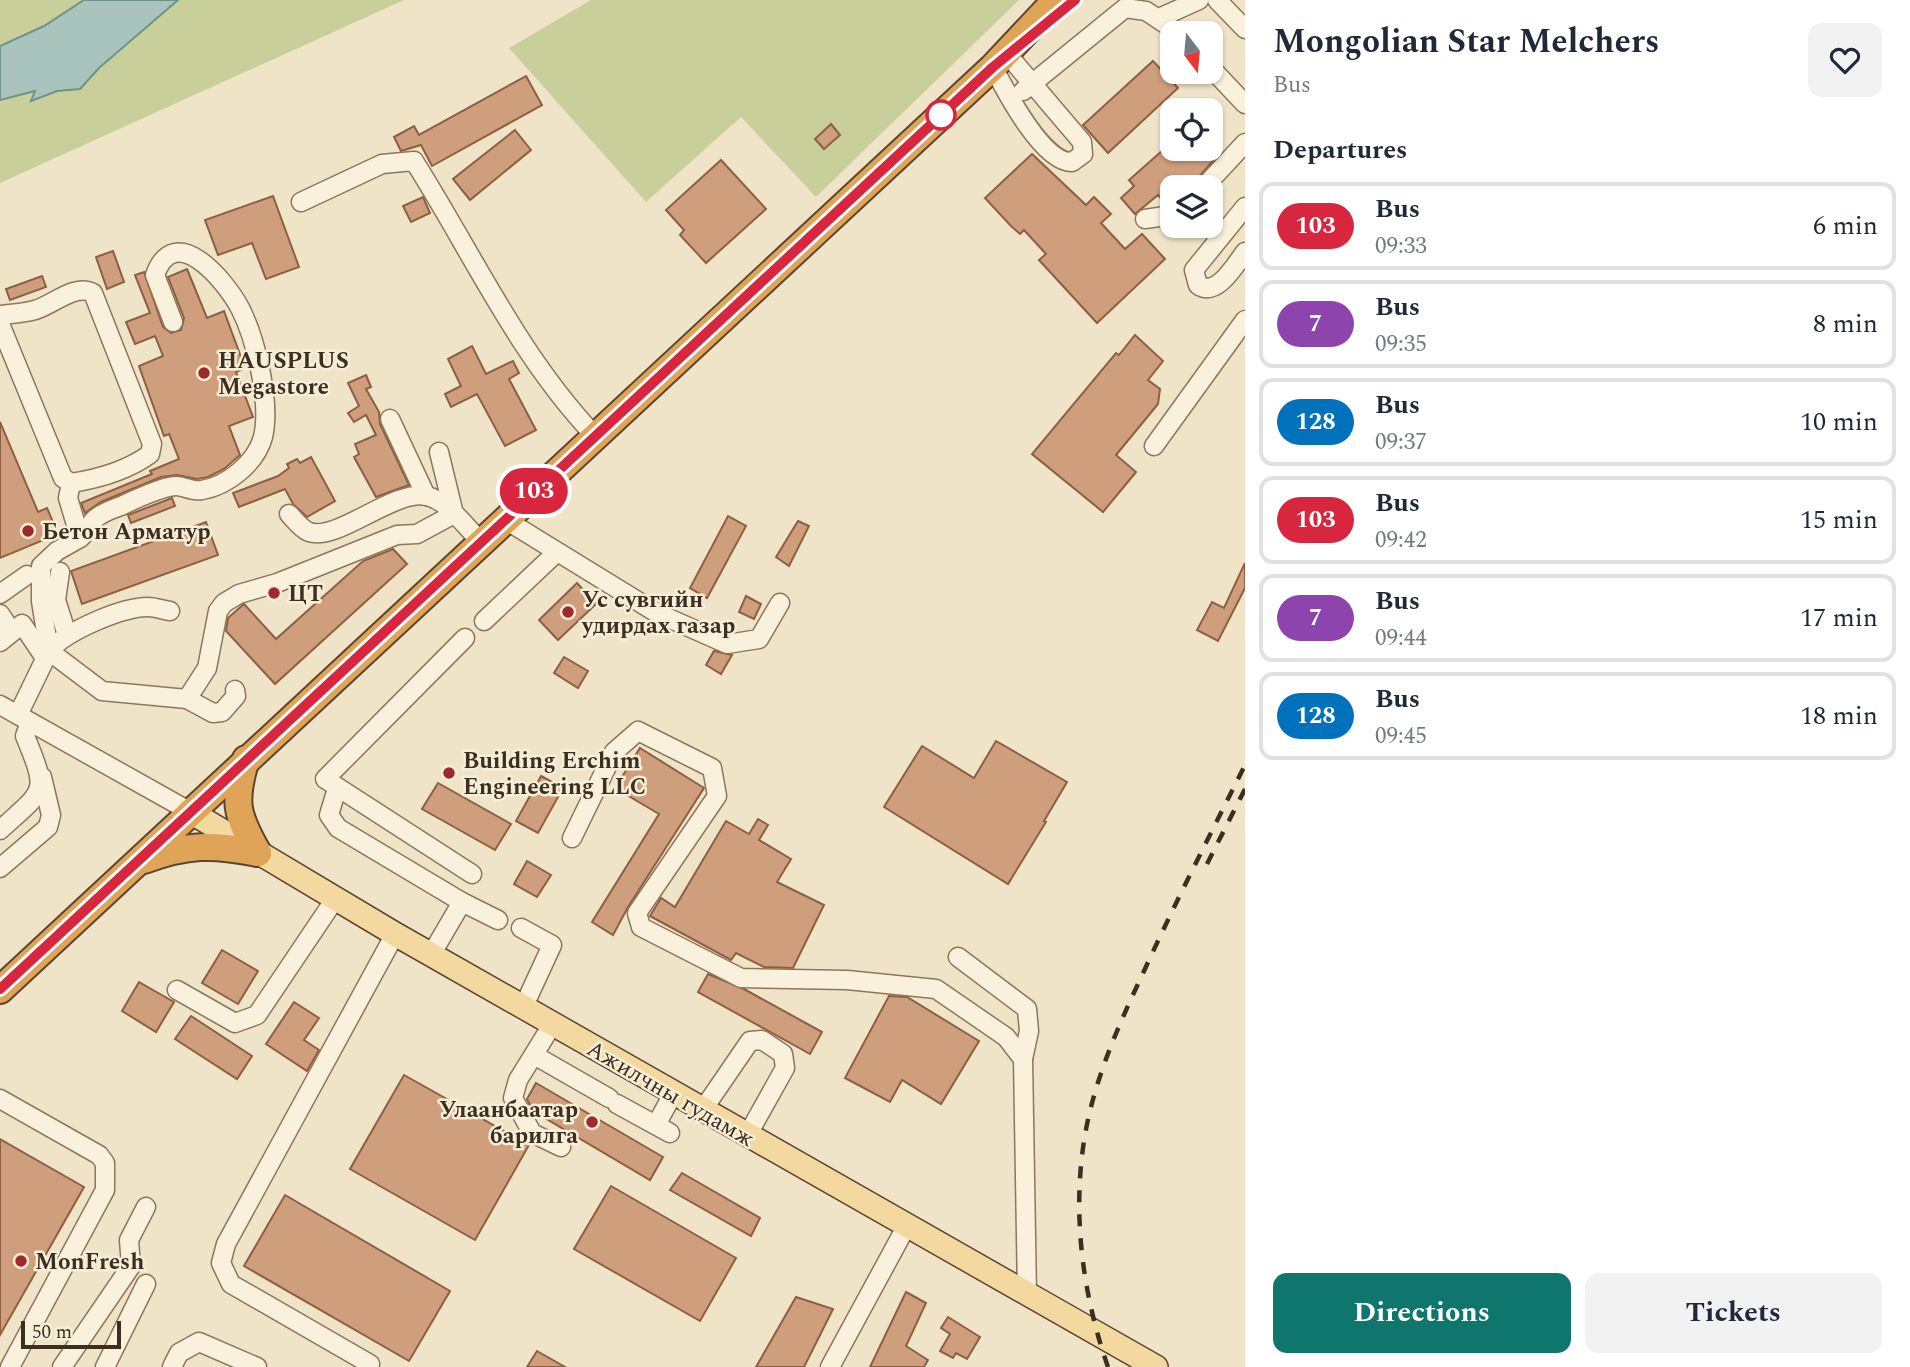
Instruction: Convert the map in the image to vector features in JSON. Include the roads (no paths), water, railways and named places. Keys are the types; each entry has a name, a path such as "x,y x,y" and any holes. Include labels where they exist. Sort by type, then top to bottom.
{"highway":[{"path":"0,989 480,541 1001,61 1060,0"},
{"path":"246,759 238,786 239,815 258,853"},
{"path":"134,864 178,848 197,845 258,853"}],"main road":[{"name":"Ажилчны гудамж","path":"189,811 552,1025 1156,1367"}],"street":[{"path":"1159,18 1199,0"},
{"path":"1217,0 1245,29"},
{"path":"1010,99 1032,85 1125,8 1146,10 1163,21"},
{"path":"1001,61 1032,85 1082,142 1083,154 1072,162 1061,161 1024,122 1010,99 1001,61"},
{"path":"1223,81 1245,104"},
{"path":"1214,175 1245,143"},
{"path":"301,202 383,164 414,161 530,357 567,406 595,436"},
{"path":"1245,207 1194,270 1198,285 1208,288 1221,283 1245,252"},
{"path":"1144,219 1160,217"},
{"path":"0,868 47,827 51,816 42,777 25,736 24,718 47,654 41,601 41,566 57,551 80,538 95,519 120,506 176,486 202,490 243,471 256,454 262,437 265,418 259,364 241,310 225,285 211,271 195,257 179,251 160,261 155,275 173,322"},
{"path":"0,315 41,309 73,292 86,289 93,293 152,444 149,454 136,464 71,482 63,478 0,324"},
{"path":"1154,446 1245,320"},
{"path":"390,419 426,496 454,514 480,541"},
{"path":"439,452 454,514"},
{"path":"71,482 68,498 80,538"},
{"path":"289,513 303,528 319,533 408,496 426,496"},
{"path":"187,699 207,668 218,611 225,603 239,594 276,583 397,535 417,534 454,514"},
{"path":"504,519 657,613 727,644 760,639 780,603"},
{"path":"484,621 557,552"},
{"path":"61,572 56,600 67,635"},
{"path":"0,594 27,575"},
{"path":"47,654 67,635 126,612 148,607 170,611"},
{"path":"0,614 6,637 22,624 47,654 102,691 187,699 213,713 222,712 236,696 235,690"},
{"path":"465,638 325,779 472,874"},
{"path":"0,705 189,811"},
{"path":"572,838 614,752 638,731 712,768 717,796 637,913 640,927 741,978 847,980 936,989 1006,1037 1023,1059"},
{"path":"0,830 36,797 42,777"},
{"path":"335,795 329,815 338,828 462,902 498,920"},
{"path":"177,990 235,1023 257,1015 335,899"},
{"path":"431,955 462,902"},
{"path":"521,928 552,945 523,1008"},
{"path":"370,1364 231,1284 221,1263 226,1244 395,934"},
{"path":"958,957 1027,1009 1029,1031 1023,1059 1027,1295"},
{"path":"552,1025 518,1080 513,1098 532,1133 561,1147"},
{"path":"702,1111 750,1041 762,1040 783,1054 785,1068 747,1136"},
{"path":"534,1055 663,1129 673,1094"},
{"path":"0,1100 99,1156 105,1163 105,1190 10,1367"},
{"path":"62,1367 131,1266 129,1240 146,1207"},
{"path":"830,1367 906,1227"},
{"path":"106,1367 146,1284"},
{"path":"172,1367 179,1353 199,1342 257,1367"}],"water":[{"path":"84,0 178,0 99,68 80,89 57,91 31,101 35,91 0,100 0,46 44,26"}],"railway":[{"path":"1108,1367 1091,1306 1081,1242 1080,1178 1089,1115 1106,1059 1128,1006 1245,765"},
{"path":"1207,864 1245,789"}],"place":[{"name":"HAUSPLUS Megastore","path":"204,373"},
{"name":"Бетон Арматур","path":"28,531"},
{"name":"ЦТ","path":"274,593"},
{"name":"Ус сувгийн удирдах газар","path":"568,612"},
{"name":"Building Erchim Engineering LLC","path":"449,773"},
{"name":"Улаанбаатар барилга","path":"592,1122"},
{"name":"MonFresh","path":"21,1261"}]}
